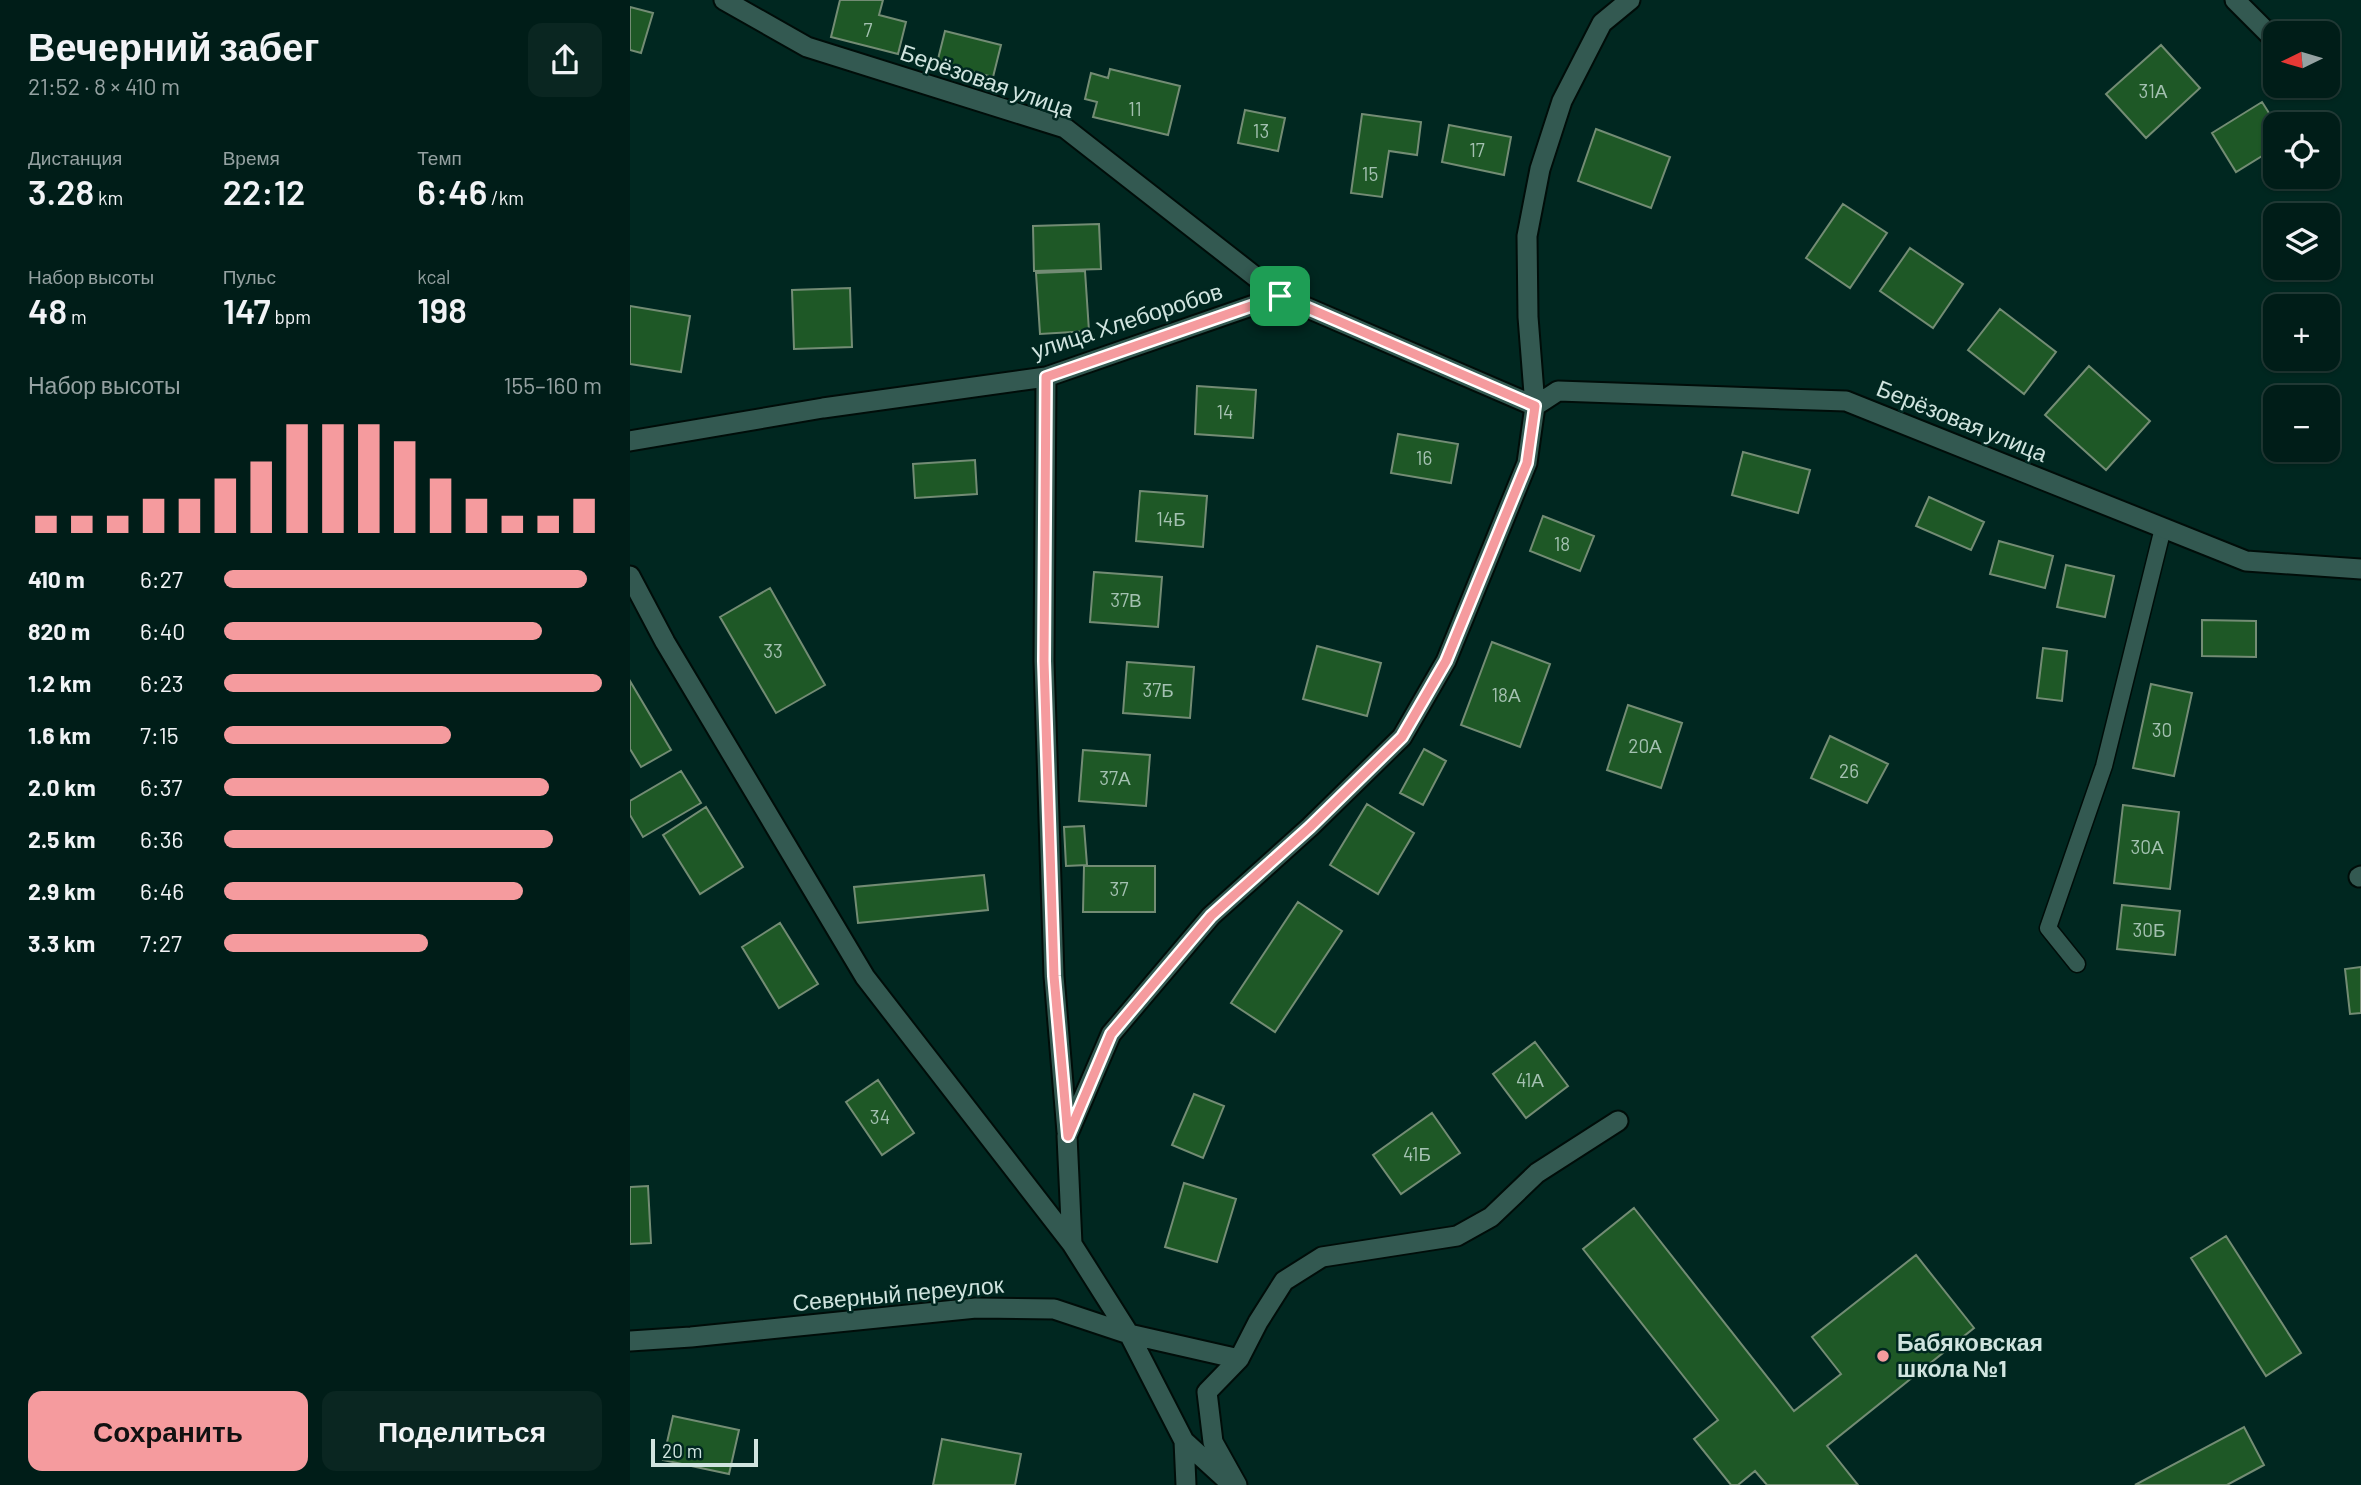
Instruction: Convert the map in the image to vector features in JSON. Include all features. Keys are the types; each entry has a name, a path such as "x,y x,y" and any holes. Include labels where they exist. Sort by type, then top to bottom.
{"street":[{"name":"Берёзовая улица","path":"724,0 807,47 1065,128 1280,296"},
{"path":"1068,1136 1111,1034 1211,916 1310,827 1402,737 1446,661 1527,463 1535,406 1528,317 1527,236 1540,169 1562,100 1602,23 1630,0"},
{"path":"2235,0 2263,28"},
{"name":"улица Хлеборобов","path":"630,441 823,408 1046,377 1280,296"},
{"path":"1280,296 1535,406"},
{"path":"1046,377 1045,688 1054,976 1068,1136 1072,1244"},
{"name":"Берёзовая улица","path":"1535,406 1558,391 1846,401 2246,561 2361,569"},
{"path":"630,576 665,642 865,977 1072,1244 1129,1334 1184,1441 1232,1485"},
{"path":"1237,1485 1213,1441 1207,1392 1239,1359 1284,1281 1322,1257 1457,1236 1491,1217 1537,1173 1618,1121"},
{"name":"Северный переулок","path":"630,1341 976,1308 1054,1309 1129,1334 1239,1359"},
{"path":"1184,1441 1186,1485"}],"lane":[{"path":"2077,964 2048,928 2104,766 2163,528"}],"building":[{"path":"840,0 883,0 879,15 906,22 898,54 831,37"},
{"path":"630,7 653,13 641,53 630,50"},
{"path":"945,31 1001,45 993,77 937,63"},
{"path":"2161,45 2200,88 2146,138 2106,94"},
{"path":"1110,69 1180,86 1168,135 1093,117 1097,102 1085,99 1091,73 1108,78"},
{"path":"2262,102 2268,112 2263,112 2263,155 2236,172 2212,133"},
{"path":"1245,110 1285,118 1278,151 1238,143"},
{"path":"1362,114 1421,122 1417,155 1389,151 1382,197 1351,193"},
{"path":"1449,125 1511,137 1504,175 1442,162"},
{"path":"1596,129 1670,157 1651,208 1578,181"},
{"path":"1843,204 1887,233 1850,288 1806,258"},
{"path":"1099,224 1101,269 1034,271 1033,226"},
{"path":"1910,248 1963,284 1933,328 1880,291"},
{"path":"1085,271 1089,331 1040,334 1036,273"},
{"path":"850,288 852,347 794,349 792,290"},
{"path":"630,306 690,316 681,372 630,364"},
{"path":"2000,309 2056,352 2024,394 1968,350"},
{"path":"2089,366 2150,421 2106,470 2045,415"},
{"path":"1197,386 1256,390 1253,438 1195,434"},
{"path":"1398,434 1458,444 1451,483 1391,473"},
{"path":"1743,452 1810,470 1798,513 1732,495"},
{"path":"975,460 977,494 915,498 913,464"},
{"path":"1140,491 1207,496 1203,547 1136,541"},
{"path":"1929,497 1984,522 1971,550 1916,526"},
{"path":"1543,516 1594,536 1580,571 1530,551"},
{"path":"1999,541 2053,556 2045,588 1990,574"},
{"path":"2066,565 2114,576 2105,617 2057,607"},
{"path":"1094,572 1162,577 1158,627 1090,622"},
{"path":"770,588 825,685 776,713 720,617"},
{"path":"2202,620 2256,621 2256,657 2202,656"},
{"path":"1492,642 1550,664 1520,747 1461,725"},
{"path":"1317,646 1381,663 1367,716 1303,699"},
{"path":"2043,648 2067,651 2062,701 2037,698"},
{"path":"1127,662 1194,667 1190,718 1123,713"},
{"path":"630,681 671,750 641,767 630,749"},
{"path":"2151,684 2192,693 2174,776 2133,768"},
{"path":"1628,705 1682,723 1661,788 1607,770"},
{"path":"1830,736 1888,764 1867,803 1811,778"},
{"path":"1424,749 1446,761 1423,805 1400,793"},
{"path":"1083,750 1150,755 1146,806 1079,801"},
{"path":"681,771 701,803 643,837 630,815 630,801"},
{"path":"1367,804 1414,833 1378,894 1330,865"},
{"path":"2123,805 2179,812 2170,889 2114,883"},
{"path":"706,807 743,867 700,894 663,835"},
{"path":"1084,826 1087,865 1066,866 1064,827"},
{"path":"1084,866 1155,866 1155,912 1083,912"},
{"path":"984,875 988,910 858,923 854,887"},
{"path":"1298,902 1342,931 1275,1032 1231,1003"},
{"path":"2122,905 2180,911 2175,955 2117,949"},
{"path":"780,923 818,984 779,1008 742,947"},
{"path":"2361,967 2361,1013 2350,1014 2345,969"},
{"path":"1535,1042 1568,1086 1526,1118 1493,1074"},
{"path":"878,1080 914,1133 882,1155 846,1102"},
{"path":"1194,1094 1224,1106 1203,1158 1172,1145"},
{"path":"1432,1113 1460,1153 1401,1194 1373,1155"},
{"path":"1184,1183 1236,1199 1217,1262 1165,1247"},
{"path":"648,1186 651,1243 630,1244 630,1187"},
{"name":"Бабяковская школа №1","path":"1634,1208 1794,1411 1841,1374 1812,1337 1916,1255 1974,1328 1827,1446 1858,1485 1767,1485 1755,1471 1738,1485 1731,1485 1694,1439 1718,1420 1583,1249"},
{"path":"2226,1236 2301,1353 2266,1376 2191,1258"},
{"path":"673,1416 739,1430 729,1474 663,1460"},
{"path":"2244,1427 2264,1465 2227,1485 2135,1485"},
{"path":"942,1439 1021,1454 1015,1485 933,1485"}],"place":[{"name":"Бабяковская школа №1","path":"1883,1356"}],"route":[{"path":"1280,296 1535,406 1527,463 1446,661 1402,737 1310,827 1211,916 1111,1034 1068,1136 1054,976 1044,661 1046,377 1280,296"}]}
